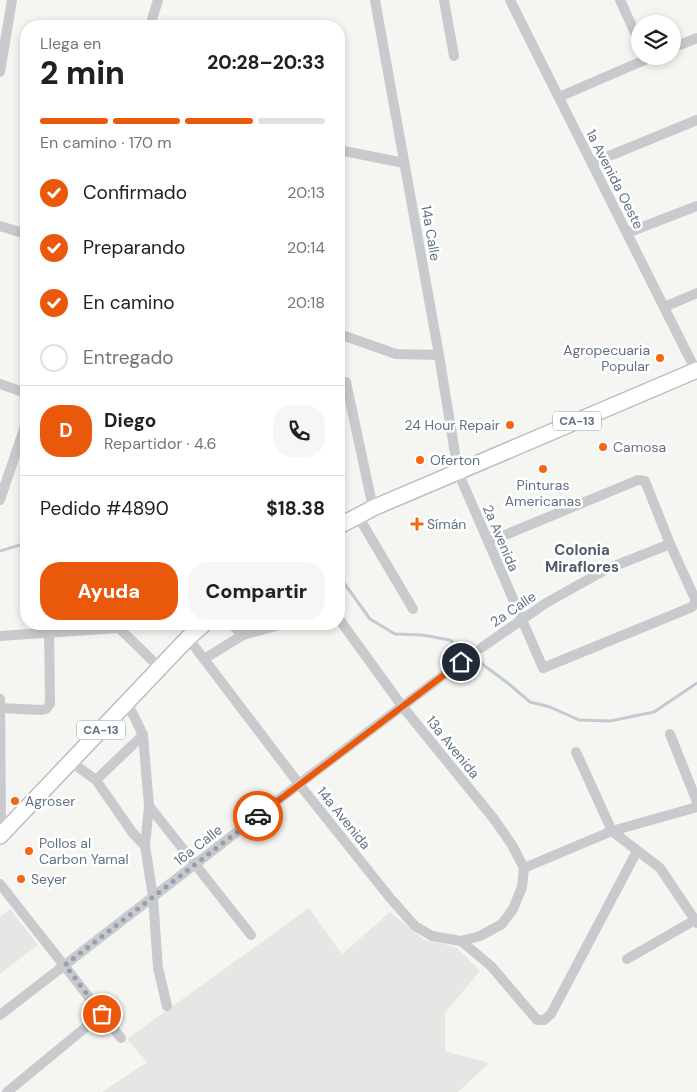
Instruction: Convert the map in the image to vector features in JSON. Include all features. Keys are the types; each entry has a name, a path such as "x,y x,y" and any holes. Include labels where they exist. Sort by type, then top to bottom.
{"main road":[{"name":"CA-13","path":"345,523 373,508 696,370"},
{"name":"CA-13","path":"2,834 197,630"}],"street":[{"path":"0,72 12,0"},
{"path":"152,20 158,0"},
{"name":"14a Calle","path":"374,0 439,355 458,472"},
{"path":"444,0 454,56"},
{"name":"1a Avenida Oeste","path":"510,0 696,370"},
{"path":"620,0 631,24"},
{"path":"681,44 697,38"},
{"path":"559,97 631,65"},
{"path":"592,163 697,120"},
{"path":"345,151 404,163"},
{"path":"627,234 697,206"},
{"path":"0,226 20,232"},
{"path":"664,307 697,293"},
{"path":"345,336 396,354 439,355"},
{"path":"346,382 373,508"},
{"path":"0,384 20,391"},
{"path":"0,500 20,441"},
{"name":"2a Avenida","path":"458,472 543,668 692,607 696,601"},
{"path":"488,542 638,480 645,481 670,544 696,601"},
{"path":"358,516 413,609"},
{"name":"2a Calle","path":"481,648 521,620 607,569 670,544"},
{"name":"13a Avenida","path":"345,627 402,706 494,819 512,845 524,868"},
{"path":"0,636 37,630"},
{"path":"0,708 42,710 46,709 50,704 49,630"},
{"path":"123,630 160,668"},
{"path":"238,630 243,635"},
{"path":"204,659 243,635 261,630"},
{"name":"14a Avenida","path":"188,638 299,784 390,899 415,926 432,936 461,942"},
{"name":"16a Calle","path":"0,1015 299,784 461,662"},
{"path":"0,699 2,834"},
{"path":"127,702 142,735 149,806 146,846 153,897 158,968 167,1006"},
{"path":"670,734 697,802"},
{"path":"96,780 142,735"},
{"path":"576,752 612,831 660,868 696,922 627,959"},
{"path":"70,762 96,780 132,832 146,846"},
{"path":"149,806 250,935"},
{"path":"461,942 480,936 502,924 513,909 522,887 524,868 612,831 697,807"},
{"path":"461,942 491,966 537,1020 544,1020 551,1014 637,851"},
{"path":"0,884 121,1038"},
{"path":"7,1092 102,1014"}],"shaded area":[{"path":"309,908 342,954 390,912 424,940 457,948 480,971 445,1013 445,1051 489,1063 458,1092 102,1092 147,1062 127,1039"},
{"path":"10,909 38,945 0,974 0,917"}],"waterway":[{"path":"0,551 20,545"},
{"path":"345,584 370,619 395,634 422,635 450,640 530,702 550,707 579,720 610,721 654,712 697,683"}],"way so far":[{"path":"102,1014 65,965 258,816"}],"place":[{"name":"Agropecuaria Popular","path":"660,358"},
{"name":"24 Hour Repair","path":"510,425"},
{"name":"Camosa","path":"603,447"},
{"name":"Oferton","path":"420,460"},
{"name":"Pinturas Americanas","path":"543,469"},
{"name":"Símán","path":"417,524"},
{"name":"Agroser","path":"15,801"},
{"name":"Pollos al Carbon Yamal","path":"29,851"},
{"name":"Seyer","path":"21,879"}],"district":[{"name":"Colonia Miraflores","path":"582,558"}],"route":[{"path":"258,816 461,662"}]}
